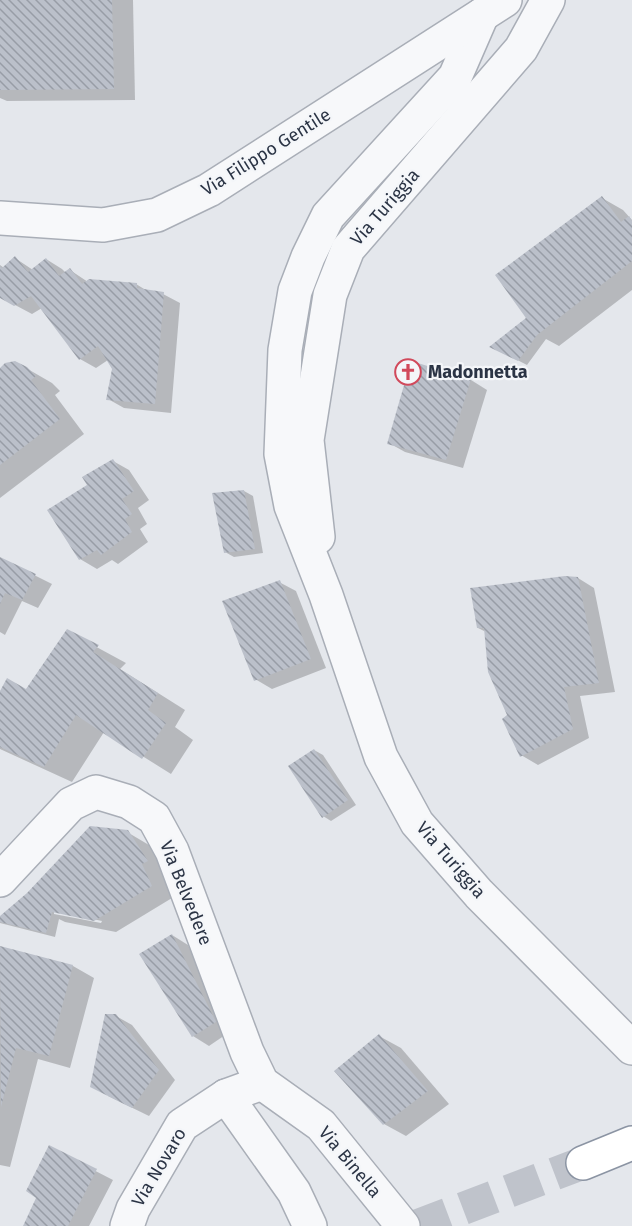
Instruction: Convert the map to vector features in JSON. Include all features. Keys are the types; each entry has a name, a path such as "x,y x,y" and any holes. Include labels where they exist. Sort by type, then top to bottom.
{"highway":[{"path":"583,1163 632,1143"}],"street":[{"name":"Via Turiggia","path":"326,595 307,440 330,295 348,249 521,48 548,0"},
{"name":"Via Turiggia","path":"493,8 455,78 328,216 308,256 295,291 285,350 280,454 291,506 326,595 381,757 417,823 479,894 632,1048"},
{"name":"Via Filippo Gentile","path":"0,218 103,225 157,215 209,190 493,8"},
{"name":"Via Belvedere","path":"0,880 71,804 96,792 129,802 154,818 172,850 247,1052 262,1083"},
{"name":"Via Novaro","path":"127,1226 133,1209 182,1125 226,1096 262,1083"},
{"name":"Via Binella","path":"262,1083 321,1125 403,1226"},
{"path":"226,1096 294,1192 310,1226"}],"building":[{"path":"0,0 112,0 114,89 0,90"},
{"path":"602,196 621,222 629,216 632,221 632,261 537,335 518,361 489,347 526,318 495,275"},
{"path":"15,256 28,272 46,258 59,276 70,268 82,284 89,279 137,283 137,288 164,292 155,404 106,400 112,369 98,346 79,360 31,296 14,306 0,298 0,266 2,268"},
{"path":"15,361 27,367 36,376 31,380 60,419 0,465 0,368 5,363"},
{"path":"411,361 471,379 446,460 387,444"},
{"path":"113,459 134,491 122,499 132,514 125,519 132,532 101,555 97,550 79,560 47,510 87,485 82,477"},
{"path":"244,490 255,549 224,553 212,493"},
{"path":"0,557 36,574 22,600 5,593 0,604"},
{"path":"565,576 578,577 599,683 564,687 573,729 520,757 502,719 507,715 488,672 484,628 477,628 470,588"},
{"path":"280,580 311,659 254,681 222,601"},
{"path":"67,629 99,645 93,652 158,693 148,710 166,723 142,759 76,715 44,767 0,747 0,691 7,678 26,689"},
{"path":"314,749 348,800 322,818 288,766"},
{"path":"90,826 128,830 148,861 142,864 152,886 94,921 52,912 46,933 0,922 0,916 27,893"},
{"path":"172,934 216,1022 192,1037 139,954"},
{"path":"0,946 73,965 49,1056 16,1048 1,1107"},
{"path":"105,1014 116,1014 159,1070 132,1108 90,1087"},
{"path":"379,1034 428,1091 383,1125 334,1071"},
{"path":"49,1145 97,1169 68,1226 23,1226 36,1198 26,1191"}],"tunnel":[{"path":"417,1226 583,1163"}],"place":[{"name":"Madonnetta","path":"408,372"}]}
